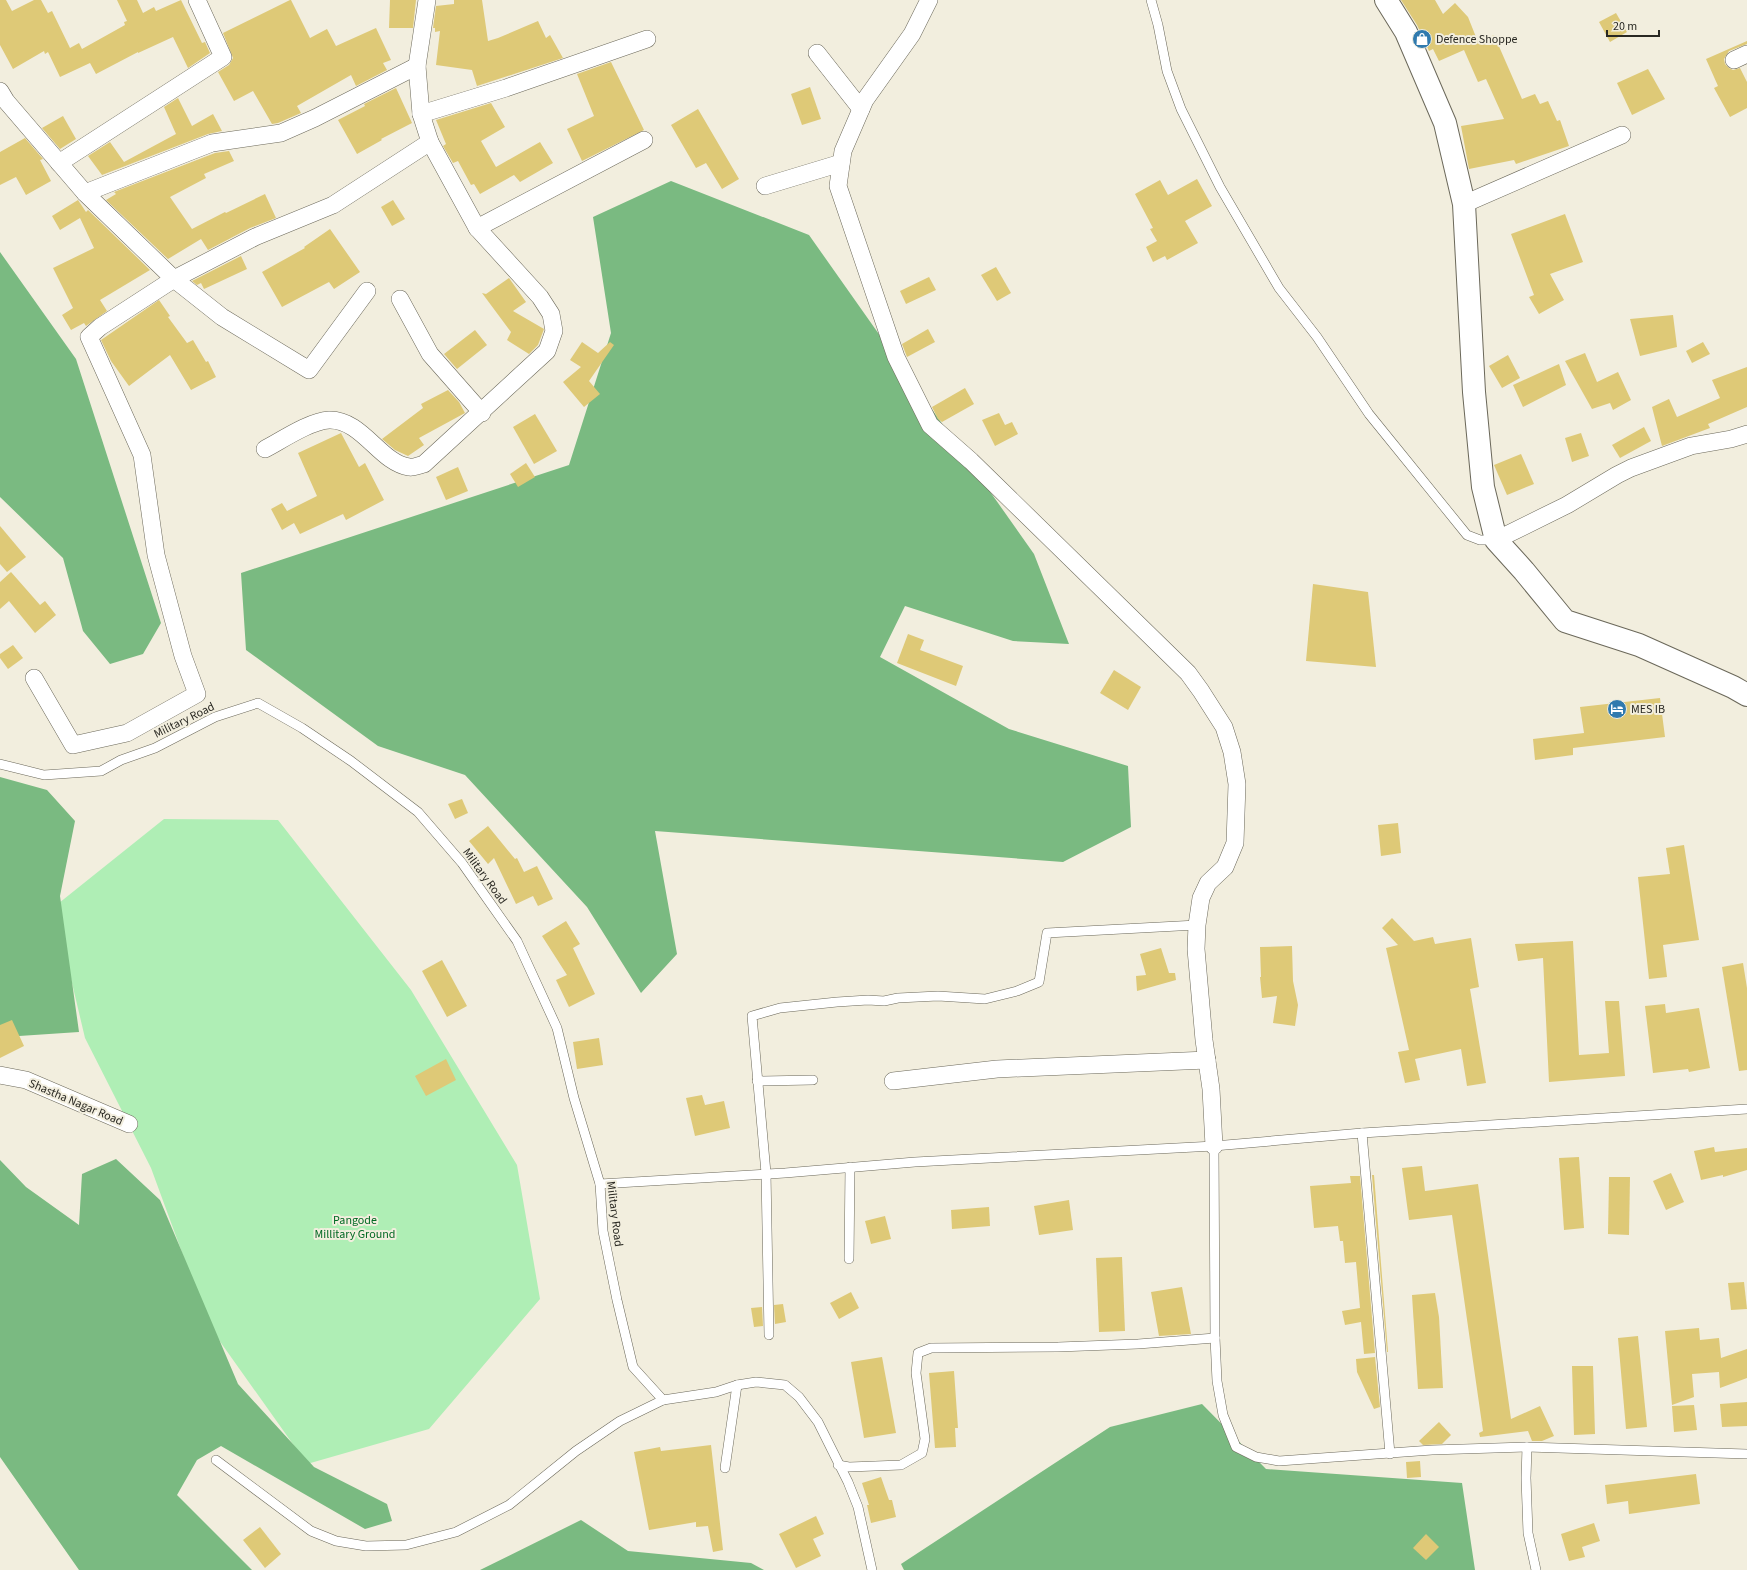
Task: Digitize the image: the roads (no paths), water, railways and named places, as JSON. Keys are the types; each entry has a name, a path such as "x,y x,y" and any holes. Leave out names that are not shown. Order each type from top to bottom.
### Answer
{"main road":[{"path":"1386,0 1406,32 1445,123 1464,204 1474,392 1483,487 1496,540 1524,571 1565,621 1639,644 1733,686 1747,695"}],"street":[{"path":"59,162 223,57 197,0"},
{"path":"265,449 314,423 329,420 345,423 363,435 400,465 411,468 424,464 547,351 554,331 551,314 540,297 477,228 430,142 420,114 417,66 427,0"},
{"path":"929,0 912,34 865,100 842,152 838,186 896,357 930,425 971,461 1188,673 1224,727 1232,752 1237,784 1235,843 1225,867 1208,883 1202,898 1196,949 1211,1089 1214,1146"},
{"path":"420,114 506,88 647,39"},
{"path":"817,53 861,109"},
{"path":"85,193 212,143 281,133 315,118 417,66"},
{"path":"0,91 6,101 85,193 174,279 222,317 309,370 367,292"},
{"path":"1464,204 1622,135"},
{"path":"477,228 644,140"},
{"path":"34,678 73,744 127,733 197,694 183,656 156,555 142,455 90,337 100,327 174,279 255,237 333,205 430,142"},
{"path":"765,186 841,163"},
{"path":"400,299 430,354 482,412"},
{"path":"1496,540 1567,504 1616,474 1691,446 1731,439 1747,434"},
{"path":"893,1081 997,1069 1207,1060"},
{"name":"Shastha Nagar Road","path":"0,1076 26,1080 128,1124"}],"lane":[{"path":"1151,0 1158,25 1167,71 1181,109 1220,187 1279,288 1317,337 1369,414 1467,535 1480,540 1496,540"},
{"name":"Military Road","path":"0,764 44,775 101,771 122,760 155,748 215,717 258,703 302,728 351,761 418,812 462,863 517,941 557,1028 574,1098 600,1184 603,1231 633,1367 663,1400"},
{"path":"769,1335 766,1173 752,1016 780,1008 868,1000 884,1001 898,998 938,996 985,998 1017,991 1039,982 1047,933 1198,925"},
{"path":"757,1081 813,1080"},
{"path":"600,1184 914,1162 1214,1146 1362,1133 1747,1109"},
{"path":"1362,1133 1390,1454"},
{"path":"1214,1146 1216,1381 1223,1415 1236,1447 1256,1457 1279,1461 1432,1450 1527,1447 1747,1454"},
{"path":"850,1167 850,1259"},
{"path":"838,1465 849,1467 901,1465 922,1453 925,1439 916,1373 918,1353 931,1348 1058,1347 1138,1344 1215,1338"},
{"path":"216,1460 312,1531 336,1541 366,1546 406,1545 456,1532 509,1505 576,1452 620,1421 663,1400 716,1392 737,1385 756,1382 785,1386 799,1397 818,1422 838,1465 848,1482 858,1508 872,1570"},
{"path":"725,1468 737,1385"},
{"path":"1527,1447 1526,1478 1528,1533 1536,1570"}],"place":[{"name":"Defence Shoppe","path":"1422,39"},
{"name":"MES IB","path":"1617,709"}],"park label":[{"name":"Pangode Millitary Ground","path":"355,1227"}]}
